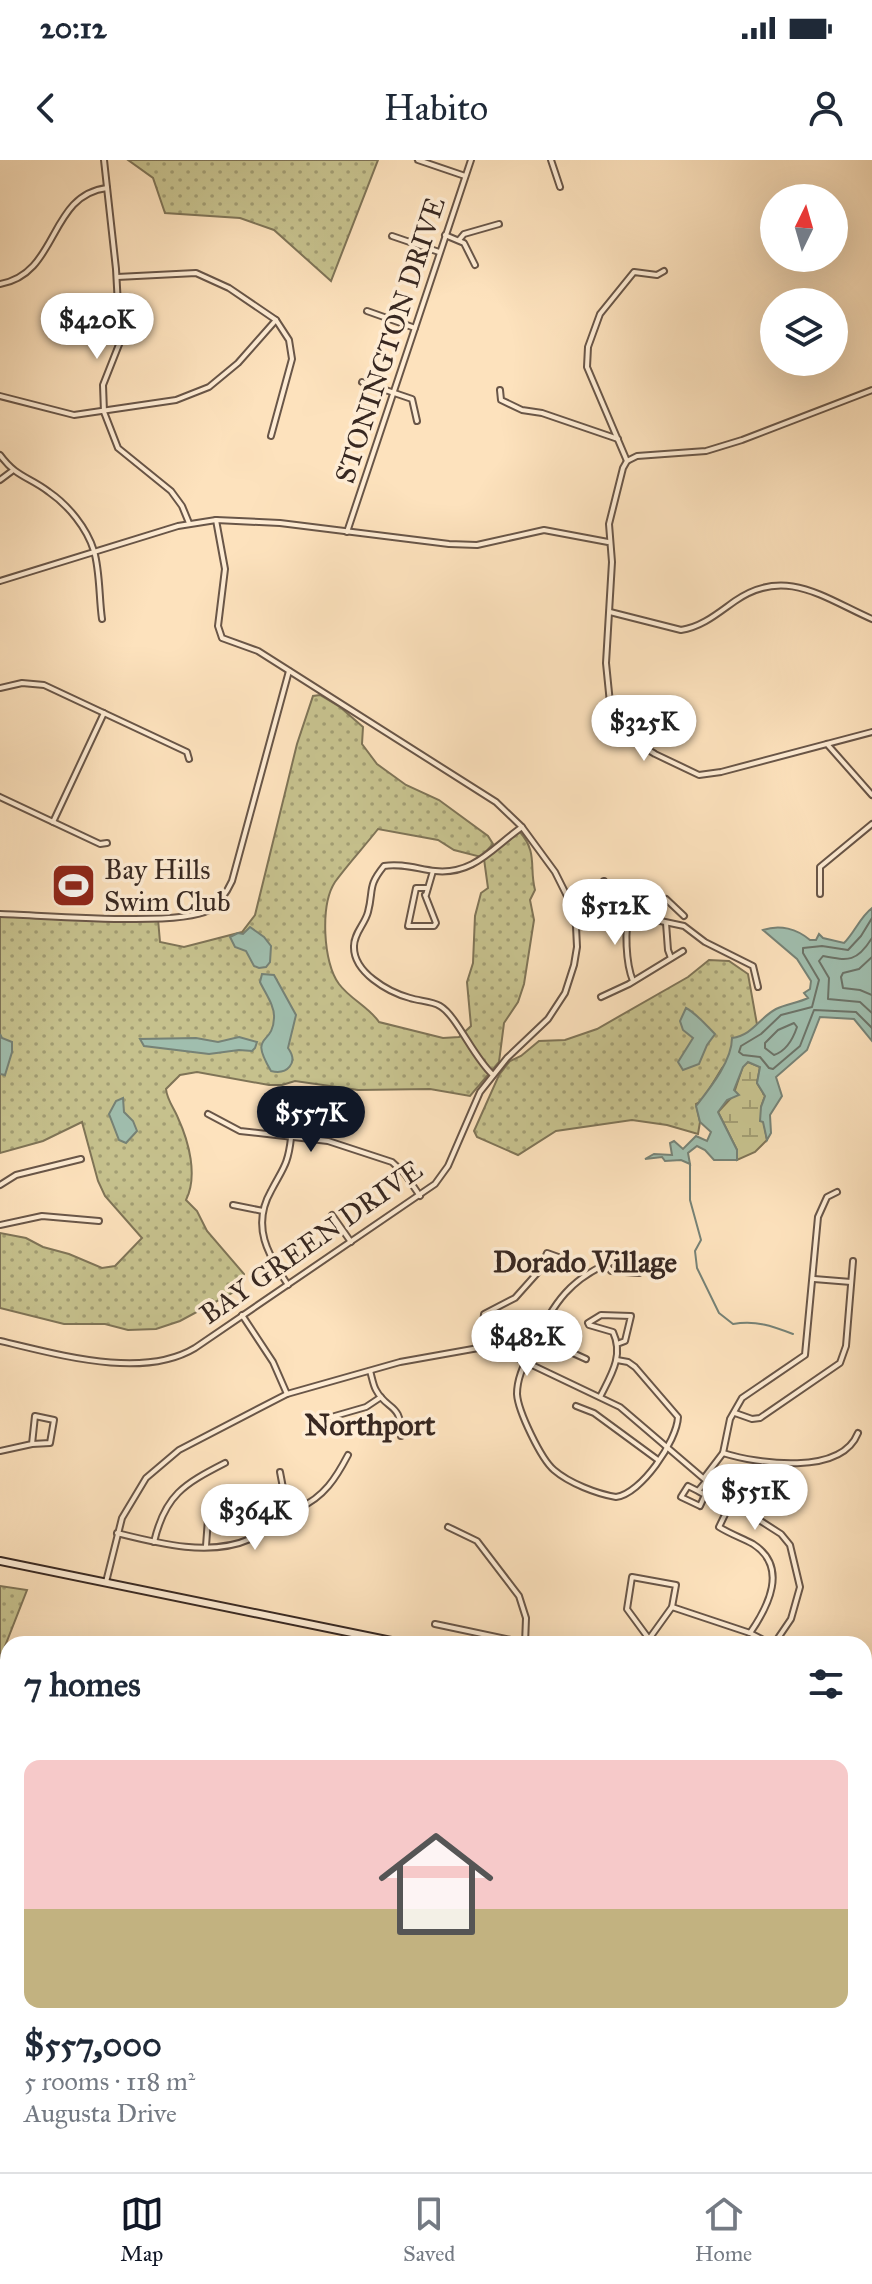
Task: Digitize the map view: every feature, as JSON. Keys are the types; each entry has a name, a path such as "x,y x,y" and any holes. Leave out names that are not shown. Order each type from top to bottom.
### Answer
{"main road":[{"path":"0,1561 367,1636"}],"street":[{"path":"104,160 117,277 120,342 103,385 104,412 118,448 171,491 189,523"},
{"path":"418,160 465,176"},
{"name":"STONINGTON DRIVE","path":"347,532 471,160"},
{"path":"551,160 560,187"},
{"path":"0,284 28,273 43,256 68,209 83,195 107,188"},
{"path":"459,240 464,234 499,224"},
{"path":"445,235 464,243 475,265"},
{"path":"392,236 440,252"},
{"path":"627,461 587,367 588,347 600,314 634,272 657,275 664,271"},
{"path":"117,277 196,273 217,281 276,320 289,340 292,359 271,436"},
{"path":"367,311 415,328"},
{"path":"0,396 74,415 176,400 209,387 238,363 276,320"},
{"path":"362,382 412,399 417,421"},
{"path":"500,390 501,400 522,410 542,413 618,439"},
{"path":"872,390 706,451 637,456 627,461 609,524 608,542 612,562 606,663 611,713 626,736 699,775 872,732"},
{"path":"0,455 12,471 65,503 94,551 102,619"},
{"path":"0,480 12,471"},
{"path":"0,581 189,523 216,520 280,523 477,545 556,530 608,542"},
{"name":"BAY GREEN DRIVE","path":"0,1341 64,1357 149,1364 184,1355 420,1196 445,1172 471,1109 493,1075 548,1019 565,993 572,974 577,947 574,914 562,882 522,827 496,802 252,647 227,641 219,633 225,569 216,520"},
{"path":"610,612 679,629 692,628 749,591 782,583 801,587 872,619"},
{"path":"0,914 182,918 211,909 232,881 289,671"},
{"path":"0,688 22,683 44,685 187,752 189,759"},
{"path":"53,822 104,713"},
{"path":"827,744 872,795"},
{"path":"0,797 100,844 107,843"},
{"path":"820,894 820,867 872,824"},
{"path":"493,1075 441,1006 408,998 364,972 354,952 355,938 368,912 370,888 384,866 400,865 452,872 475,864 522,827"},
{"path":"428,888 416,888 408,926 434,926 436,923 425,895 428,888 433,871"},
{"path":"604,881 607,906"},
{"path":"642,916 666,899 684,916"},
{"path":"574,914 607,906 684,926 705,942 753,966 758,987"},
{"path":"630,911 627,918 633,981"},
{"path":"666,923 671,958"},
{"path":"601,997 683,951"},
{"path":"208,1114 240,1131 338,1144 392,1162 405,1174 420,1196"},
{"path":"288,1285 264,1245 262,1228 263,1211 270,1192 287,1164 291,1138"},
{"path":"0,1185 16,1175 81,1159"},
{"path":"698,1491 723,1453 730,1419 742,1398 805,1355 818,1217 827,1197 837,1192"},
{"path":"233,1205 263,1211"},
{"path":"332,1215 351,1242"},
{"path":"0,1225 42,1216 99,1221"},
{"path":"481,1347 484,1314 515,1298 540,1270 547,1253 575,1263 585,1275"},
{"path":"617,1360 635,1367 677,1414 677,1430 668,1448 633,1489 622,1496 603,1494 553,1470 519,1404 518,1384 525,1362 556,1303 585,1275 619,1259"},
{"path":"735,1413 752,1419 760,1418 840,1363 846,1346 853,1261"},
{"path":"606,1264 611,1271 639,1273"},
{"path":"814,1279 851,1282"},
{"path":"242,1315 273,1362 287,1394"},
{"path":"600,1397 617,1360 617,1344 613,1332 588,1323 601,1315 631,1316 625,1341 617,1344"},
{"path":"536,1341 553,1344 586,1359"},
{"path":"106,1582 122,1518 146,1478 179,1450 287,1394 370,1371 481,1347 502,1351 624,1410 731,1502 781,1534 790,1545 800,1587 791,1619 778,1636"},
{"path":"370,1371 376,1391 396,1410 401,1436"},
{"path":"314,1422 366,1407 381,1397"},
{"path":"576,1406 594,1413 658,1460"},
{"path":"0,1451 50,1443 54,1420 35,1416 32,1444"},
{"path":"723,1453 813,1464 832,1458 858,1433"},
{"path":"117,1533 154,1542 206,1546 227,1545 254,1538 271,1518 287,1509 293,1510 306,1504 323,1492 336,1478 348,1455"},
{"path":"154,1542 162,1514 179,1490 225,1463"},
{"path":"280,1472 287,1509"},
{"path":"688,1486 698,1491 705,1495 700,1506 681,1497 688,1486"},
{"path":"206,1546 208,1519 240,1492"},
{"path":"731,1502 719,1527 762,1552 773,1578 767,1606 750,1633"},
{"path":"448,1527 477,1541 519,1596 526,1618 525,1636"},
{"path":"647,1636 627,1609 632,1577 676,1585 672,1607 651,1636"},
{"path":"672,1607 756,1636"},
{"path":"435,1624 492,1636"}],"green space":[{"path":"128,160 378,160 331,281 274,230 240,218 165,213 153,178"},
{"path":"320,695 363,727 362,744 377,764 406,785 439,800 488,836 493,844 481,857 454,850 438,840 378,829 335,882 325,919 327,949 334,975 348,994 379,1022 443,1038 459,1037 471,1026 467,982 473,963 475,916 481,893 488,888 484,859 520,832 526,840 535,890 530,900 534,920 524,984 518,1002 504,1023 499,1062 470,1096 430,1089 358,1090 295,1081 269,1085 197,1072 180,1075 166,1089 191,1159 190,1191 186,1200 197,1211 207,1231 244,1274 242,1285 180,1321 156,1329 128,1330 105,1324 64,1324 0,1308 0,1233 26,1238 102,1268 115,1266 142,1238 105,1196 82,1122 43,1141 0,1153 0,913 158,919 160,942 184,947 242,932 255,915 297,744 313,696"},
{"path":"709,960 729,961 748,974 758,1030 722,1068 702,1101 696,1104 700,1122 698,1134 632,1120 556,1131 518,1155 477,1137 474,1131 499,1075 510,1061 539,1041 565,1040 597,1029 688,977"},
{"path":"748,1062 760,1067 757,1083 765,1096 761,1107 767,1140 755,1152 737,1160 737,1150 718,1112 733,1096 743,1066"},
{"path":"0,1586 27,1590 9,1636 0,1636"}],"water":[{"path":"872,908 872,1041 854,1019 820,1017 807,1050 776,1077 782,1096 770,1115 771,1133 767,1140 763,1122 760,1121 765,1096 757,1083 760,1067 748,1062 734,1090 739,1095 727,1100 718,1112 737,1150 737,1160 714,1160 697,1146 688,1153 690,1164 681,1160 665,1161 662,1157 645,1159 654,1154 672,1155 670,1143 674,1141 683,1149 696,1136 707,1141 711,1132 700,1122 696,1106 724,1065 732,1038 751,1030 776,1009 808,998 804,993 810,989 811,981 797,959 763,930 782,928 794,930 810,940 816,940 819,934 823,938 844,943"},
{"path":"250,927 271,946 270,962 266,967 254,966 246,951 235,947 230,937 243,934"},
{"path":"262,974 274,975 296,1015 288,1048 292,1063 290,1067 277,1072 271,1071 262,1050 273,1027 274,1013 260,982"},
{"path":"686,1008 715,1034 699,1064 683,1070 678,1062 693,1038 683,1030 680,1021"},
{"path":"0,1034 12,1042 5,1075 0,1074"},
{"path":"239,1037 257,1042 255,1048 252,1051 209,1054 144,1046 140,1039 196,1038 218,1042"},
{"path":"123,1098 124,1112 137,1131 126,1143 119,1140 109,1114 116,1101"}],"waterway":[{"path":"690,1164 690,1200 701,1240 695,1251 697,1268 719,1313 733,1324 757,1323 793,1334"}],"place":[{"name":"Bay Hills Swim Club","path":"73,885"}],"district":[{"name":"Dorado Village","path":"585,1262"},
{"name":"Northport","path":"370,1425"}]}
